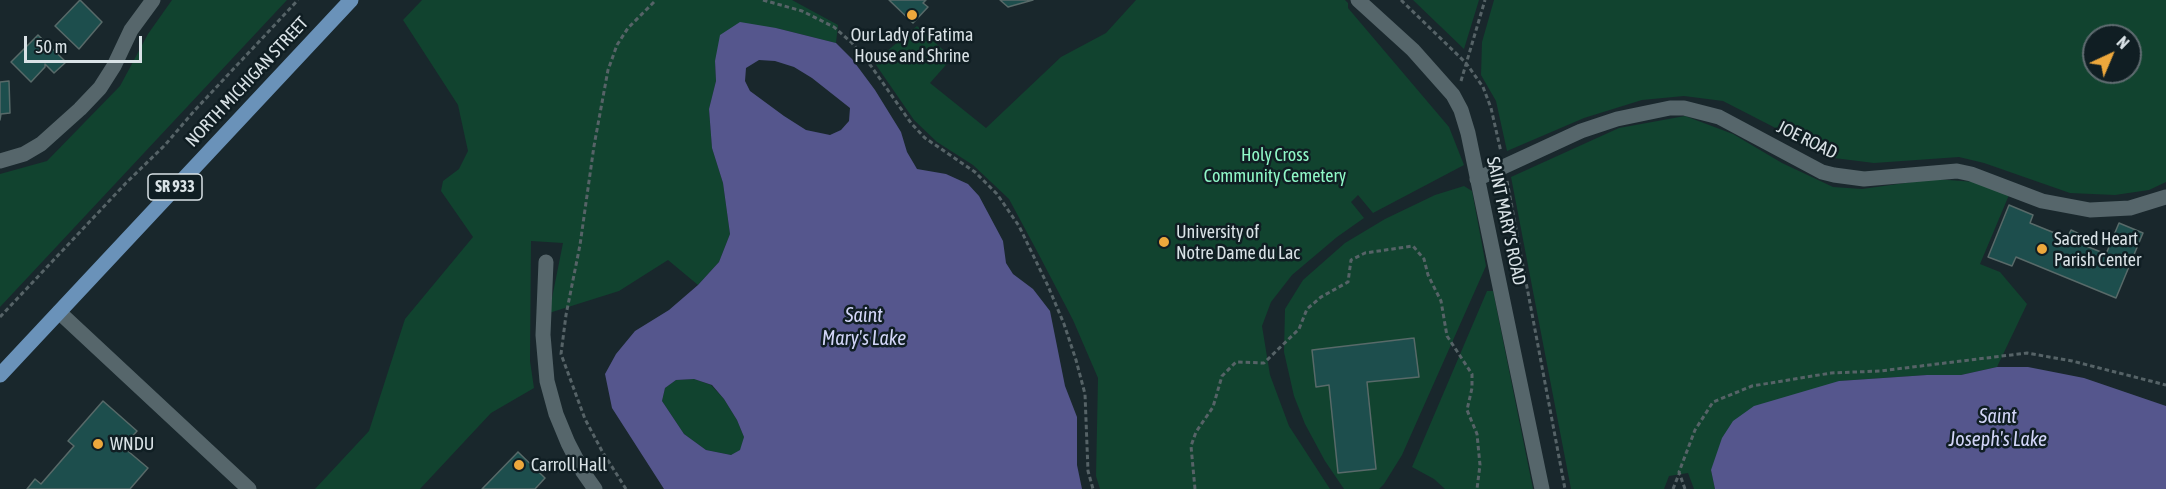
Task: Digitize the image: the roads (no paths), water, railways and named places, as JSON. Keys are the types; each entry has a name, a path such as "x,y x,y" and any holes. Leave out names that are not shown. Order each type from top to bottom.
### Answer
{"main road":[{"name":"NORTH MICHIGAN STREET","path":"0,375 351,0"}],"street":[{"path":"0,160 24,154 41,144 80,109 100,88 114,66 131,30 153,0"},
{"name":"SAINT MARY'S ROAD","path":"1358,0 1413,50 1453,95 1461,110 1468,133 1542,489"},
{"name":"JOE ROAD","path":"1477,179 1581,131 1608,122 1670,108 1684,108 1719,117 1822,172 1834,176 1864,179 1957,171 1971,174 2042,201 2090,210 2130,208 2166,197"},
{"path":"546,262 543,336 547,381 555,414 583,472 595,489"},
{"path":"59,312 249,489"}],"water":[{"name":"Saint Mary's Lake","path":"740,22 776,28 836,43 852,59 875,90 901,132 907,152 917,169 946,174 968,184 979,196 1003,241 1006,263 1013,274 1033,289 1050,311 1065,386 1077,417 1077,465 1082,489 664,489 612,408 605,374 616,354 635,331 669,310 698,285 719,262 730,234 723,183 712,148 709,109 716,81 715,61 720,35","holes":["759,60 775,61 794,67 812,78 850,108 849,121 841,130 830,135 806,130 784,116 750,91 745,81 746,68","694,379 712,385 737,420 744,437 740,450 731,455 706,450 684,434 662,401 665,388 676,380"]},
{"name":"Saint Joseph's Lake","path":"1997,367 2028,367 2084,378 2166,406 2166,489 1715,489 1711,470 1722,438 1733,421 1754,406 1839,381 1961,375"}],"place":[{"name":"Our Lady of Fatima House and Shrine","path":"912,15"},
{"name":"University of Notre Dame du Lac","path":"1164,242"},
{"name":"Sacred Heart Parish Center","path":"2042,249"},
{"name":"WNDU","path":"98,444"},
{"name":"Carroll Hall","path":"519,465"}],"park label":[{"name":"Holy Cross Community Cemetery","path":"1275,165"}]}
